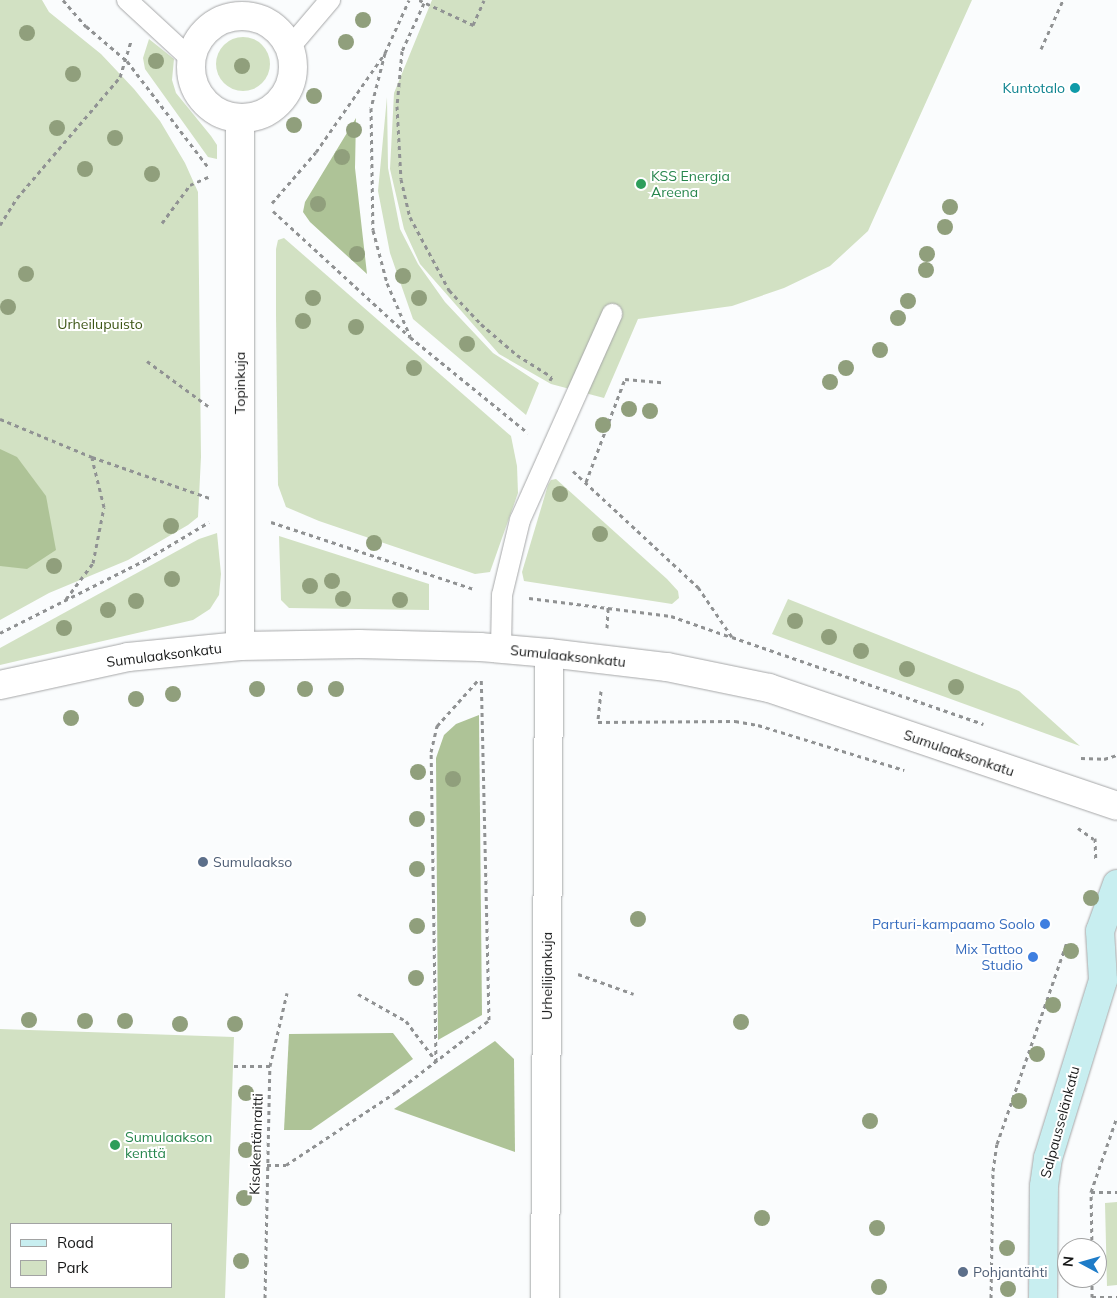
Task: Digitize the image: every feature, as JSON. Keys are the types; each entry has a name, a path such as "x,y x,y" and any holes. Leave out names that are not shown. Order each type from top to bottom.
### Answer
{"main road":[{"name":"Salpausselänkatu","path":"1043,1298 1044,1186 1048,1158 1110,975 1100,931 1117,884"}],"street":[{"path":"246,16 262,19 277,29 290,47 294,64 290,89 279,104 258,117 240,119 216,112 202,100 191,77 191,59 200,37 214,24 228,18 246,16"},
{"name":"Topinkuja","path":"240,119 240,646"},
{"name":"Sumulaaksonkatu","path":"0,686 128,657 240,646 359,644 501,648 548,653 676,669 769,688 1117,806"},
{"name":"Urheilijankuja","path":"545,1298 548,653"}],"lane":[{"path":"290,47 330,0"},
{"path":"132,5 191,59"},
{"path":"501,648 506,574 520,520 612,314"}],"path":[{"path":"63,0 86,26 127,61 210,168"},
{"path":"409,0 385,53 371,108 373,230 387,283 410,337"},
{"path":"419,0 473,25 484,0"},
{"path":"1041,49 1063,0"},
{"path":"424,3 402,50 397,106 401,179 410,217 449,290 481,324 517,356 552,377"},
{"path":"0,226 17,198 120,77 127,61 132,5"},
{"path":"385,53 316,152 268,207 410,337 586,482 698,587 732,637"},
{"path":"162,223 190,185 209,177"},
{"path":"147,360 212,410"},
{"path":"586,482 625,379 662,382"},
{"path":"0,419 92,457 215,500"},
{"path":"64,601 94,563 104,507 92,457"},
{"path":"0,634 146,559 217,518"},
{"path":"267,521 480,590"},
{"path":"525,598 672,616 986,725"},
{"path":"607,627 608,607"},
{"path":"266,1165 286,1165 436,1062 489,1020 481,676 437,726 431,752 436,1062"},
{"path":"598,722 735,722 758,725 906,771"},
{"path":"1071,755 1104,759 1117,755"},
{"path":"1076,827 1094,839 1095,864"},
{"path":"991,1298 993,1171 997,1144 1070,936"},
{"path":"578,974 634,994"},
{"name":"Kisakentänraitti","path":"265,1298 266,1165 270,1066 288,993"},
{"path":"358,994 406,1021 436,1062"},
{"path":"234,1066 270,1066"},
{"path":"1092,1238 1091,1192 1117,1117"},
{"path":"1091,1192 1117,1192"},
{"path":"1092,1297 1117,1297"}],"green space":[{"name":"Urheilupuisto","path":"0,0 42,0 49,12 101,54 134,89 160,121 185,163 198,192 201,457 198,517 188,525 128,560 49,593 0,620"},
{"name":"KSS Energia Areena","path":"432,0 972,0 868,231 830,266 784,288 732,306 638,319 604,398 551,384 499,354 420,264 404,229 390,169 394,93"},
{"path":"238,37 248,37 258,41 266,49 270,64 266,79 258,87 248,91 238,91 228,87 220,79 216,69 216,59 220,49 228,41"},
{"path":"149,39 174,59 172,80 176,93 217,145 217,159 208,157 145,69 143,58"},
{"path":"387,97 388,168 400,229 418,264 445,302 493,353 539,383 526,415 413,319 390,253 378,191"},
{"path":"356,118 355,168 367,274 310,222 303,212 305,202"},
{"path":"284,238 511,436 517,466 518,493 490,572 475,574 319,521 286,507 278,485 276,314 276,249 278,240"},
{"path":"0,449 17,457 46,496 56,550 27,569 0,566"},
{"path":"556,479 667,579 678,591 679,598 672,604 524,581 522,572 548,485 551,480"},
{"path":"217,533 221,574 219,595 210,609 193,620 0,665 0,648 199,539"},
{"path":"279,536 429,584 429,610 289,608 281,600"},
{"path":"788,599 1019,691 1080,746 772,634"},
{"path":"479,715 482,1015 438,1040 436,758 444,735 456,724"},
{"name":"Sumulaakson kenttä","path":"0,1029 234,1037 225,1298 0,1298"},
{"path":"393,1033 413,1059 311,1130 284,1130 289,1034"},
{"path":"495,1041 514,1059 515,1152 394,1109"},
{"path":"1117,1202 1117,1285 1107,1286 1107,1238 1105,1203"}],"place":[{"name":"Kuntotalo","path":"1075,88"},
{"name":"KSS Energia Areena","path":"641,184"},
{"name":"Sumulaakso","path":"203,862"},
{"name":"Parturi-kampaamo Soolo","path":"1045,924"},
{"name":"Mix Tattoo Studio","path":"1033,957"},
{"name":"Sumulaakson kenttä","path":"115,1145"},
{"name":"Pohjantähti","path":"963,1272"}]}
